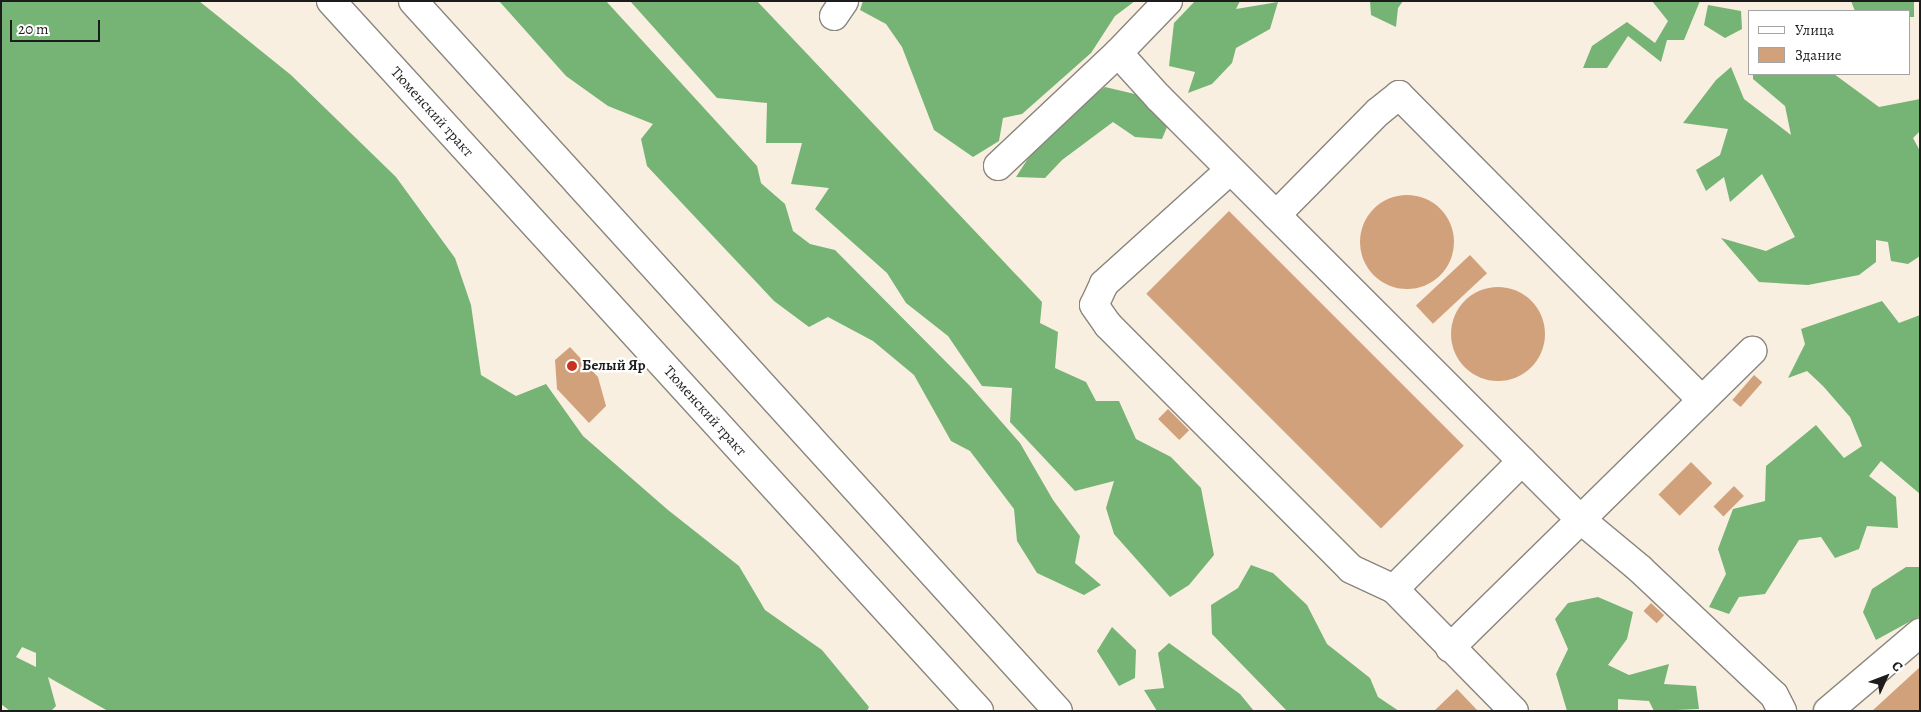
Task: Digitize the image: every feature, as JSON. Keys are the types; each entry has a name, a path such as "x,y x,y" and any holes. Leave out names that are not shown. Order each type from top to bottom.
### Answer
{"main road":[{"name":"Тюменский тракт","path":"331,1 979,711"},
{"path":"413,1 1058,711"},
{"path":"998,166 1118,53 1168,1"},
{"path":"1118,53 1230,170 1522,462 1580,519 1639,568 1766,688 1782,711"},
{"path":"1276,215 1378,112 1399,95 1702,400"},
{"path":"1230,170 1104,284 1094,305 1108,325 1351,569 1394,589 1514,711"},
{"path":"1450,648 1752,351"},
{"path":"1394,589 1522,462"},
{"path":"1828,711 1920,634"}],"green space":[{"path":"1,1 199,1 291,75 396,177 455,258 471,305 481,375 516,396 546,384 583,436 668,510 739,566 765,610 822,650 869,707 867,711 108,711 48,677 56,706 51,711 10,711 1,704","holes":["22,647 36,653 36,667 16,657"]},
{"path":"499,1 606,1 757,166 761,183 785,204 793,231 810,244 835,250 970,386 1020,443 1053,500 1080,536 1075,563 1101,585 1084,595 1037,573 1017,541 1014,509 970,451 951,441 914,375 873,341 828,317 809,327 774,301 647,166 641,139 653,124 608,106 566,76"},
{"path":"630,1 757,1 1042,302 1040,323 1058,332 1055,368 1086,382 1096,401 1119,401 1136,439 1171,457 1201,488 1214,555 1189,585 1170,597 1114,534 1106,508 1114,481 1075,491 1010,422 1012,388 982,386 948,336 906,303 887,273 815,209 829,188 791,184 802,143 766,143 767,103 717,98"},
{"path":"863,1 1135,1 1115,16 1091,53 1022,114 1003,118 999,141 973,157 934,130 902,47 886,24 860,10"},
{"path":"1195,1 1240,1 1236,9 1278,2 1270,29 1236,48 1232,63 1212,84 1188,93 1195,72 1169,66 1174,23"},
{"path":"1370,1 1403,1 1398,8 1396,27 1371,15"},
{"path":"1652,1 1700,1 1684,40 1667,40 1661,62 1628,36 1607,68 1583,68 1592,46 1627,22 1655,43 1668,21"},
{"path":"1851,1 1914,1 1914,17 1911,17 1911,10 1855,10"},
{"path":"1708,5 1741,11 1742,29 1725,38 1704,25"},
{"path":"1731,67 1744,99 1791,135 1785,106 1753,79 1753,75 1835,75 1879,107 1920,99 1920,131 1913,138 1920,151 1920,256 1908,264 1891,261 1888,242 1876,240 1876,262 1859,275 1808,285 1759,282 1721,238 1766,251 1795,237 1762,174 1730,202 1724,177 1706,191 1696,170 1720,155 1728,129 1683,123 1716,80"},
{"path":"1105,87 1139,95 1170,120 1162,139 1135,137 1113,122 1062,160 1045,178 1016,177 1047,129"},
{"path":"1882,301 1899,323 1920,315 1920,494 1881,461 1869,476 1896,497 1898,528 1867,526 1859,549 1835,558 1821,537 1799,540 1765,594 1739,597 1729,614 1709,607 1726,574 1718,549 1733,509 1765,501 1766,466 1816,425 1844,458 1862,446 1850,417 1807,371 1788,378 1805,344 1801,329"},
{"path":"1251,565 1273,573 1307,605 1327,644 1370,678 1378,697 1399,711 1287,711 1212,634 1211,605 1238,588"},
{"path":"1906,567 1920,567 1920,616 1876,640 1863,612 1872,589"},
{"path":"1598,597 1633,612 1627,639 1608,665 1629,675 1669,664 1664,684 1696,686 1699,709 1654,711 1649,701 1618,699 1618,711 1567,711 1556,674 1568,649 1555,619 1568,603"},
{"path":"1112,627 1136,650 1135,678 1119,686 1097,651"},
{"path":"1169,643 1240,694 1254,711 1157,711 1144,690 1164,688 1158,653"}],"building":[{"path":"1407,195 1425,199 1440,209 1450,224 1454,242 1450,260 1440,275 1425,285 1407,289 1389,285 1374,275 1364,260 1360,242 1364,224 1374,209 1389,199"},
{"path":"1229,211 1464,446 1381,528 1146,294"},
{"path":"1470,255 1487,273 1433,324 1416,305"},
{"path":"1498,287 1516,291 1531,301 1541,316 1545,334 1541,352 1531,367 1516,377 1498,381 1480,377 1465,367 1455,352 1451,334 1455,316 1465,301 1480,291"},
{"path":"570,347 598,377 606,406 589,423 557,389 555,360"},
{"path":"1754,375 1762,382 1741,407 1732,400"},
{"path":"1168,409 1189,430 1179,440 1158,419"},
{"path":"1691,462 1712,483 1680,516 1658,495"},
{"path":"1734,486 1744,496 1723,516 1713,507"},
{"path":"1651,603 1664,615 1657,623 1643,611"},
{"path":"1920,667 1920,711 1872,711"},
{"path":"1457,689 1478,711 1434,711"}],"place":[{"name":"Белый Яр","path":"572,366"}]}
